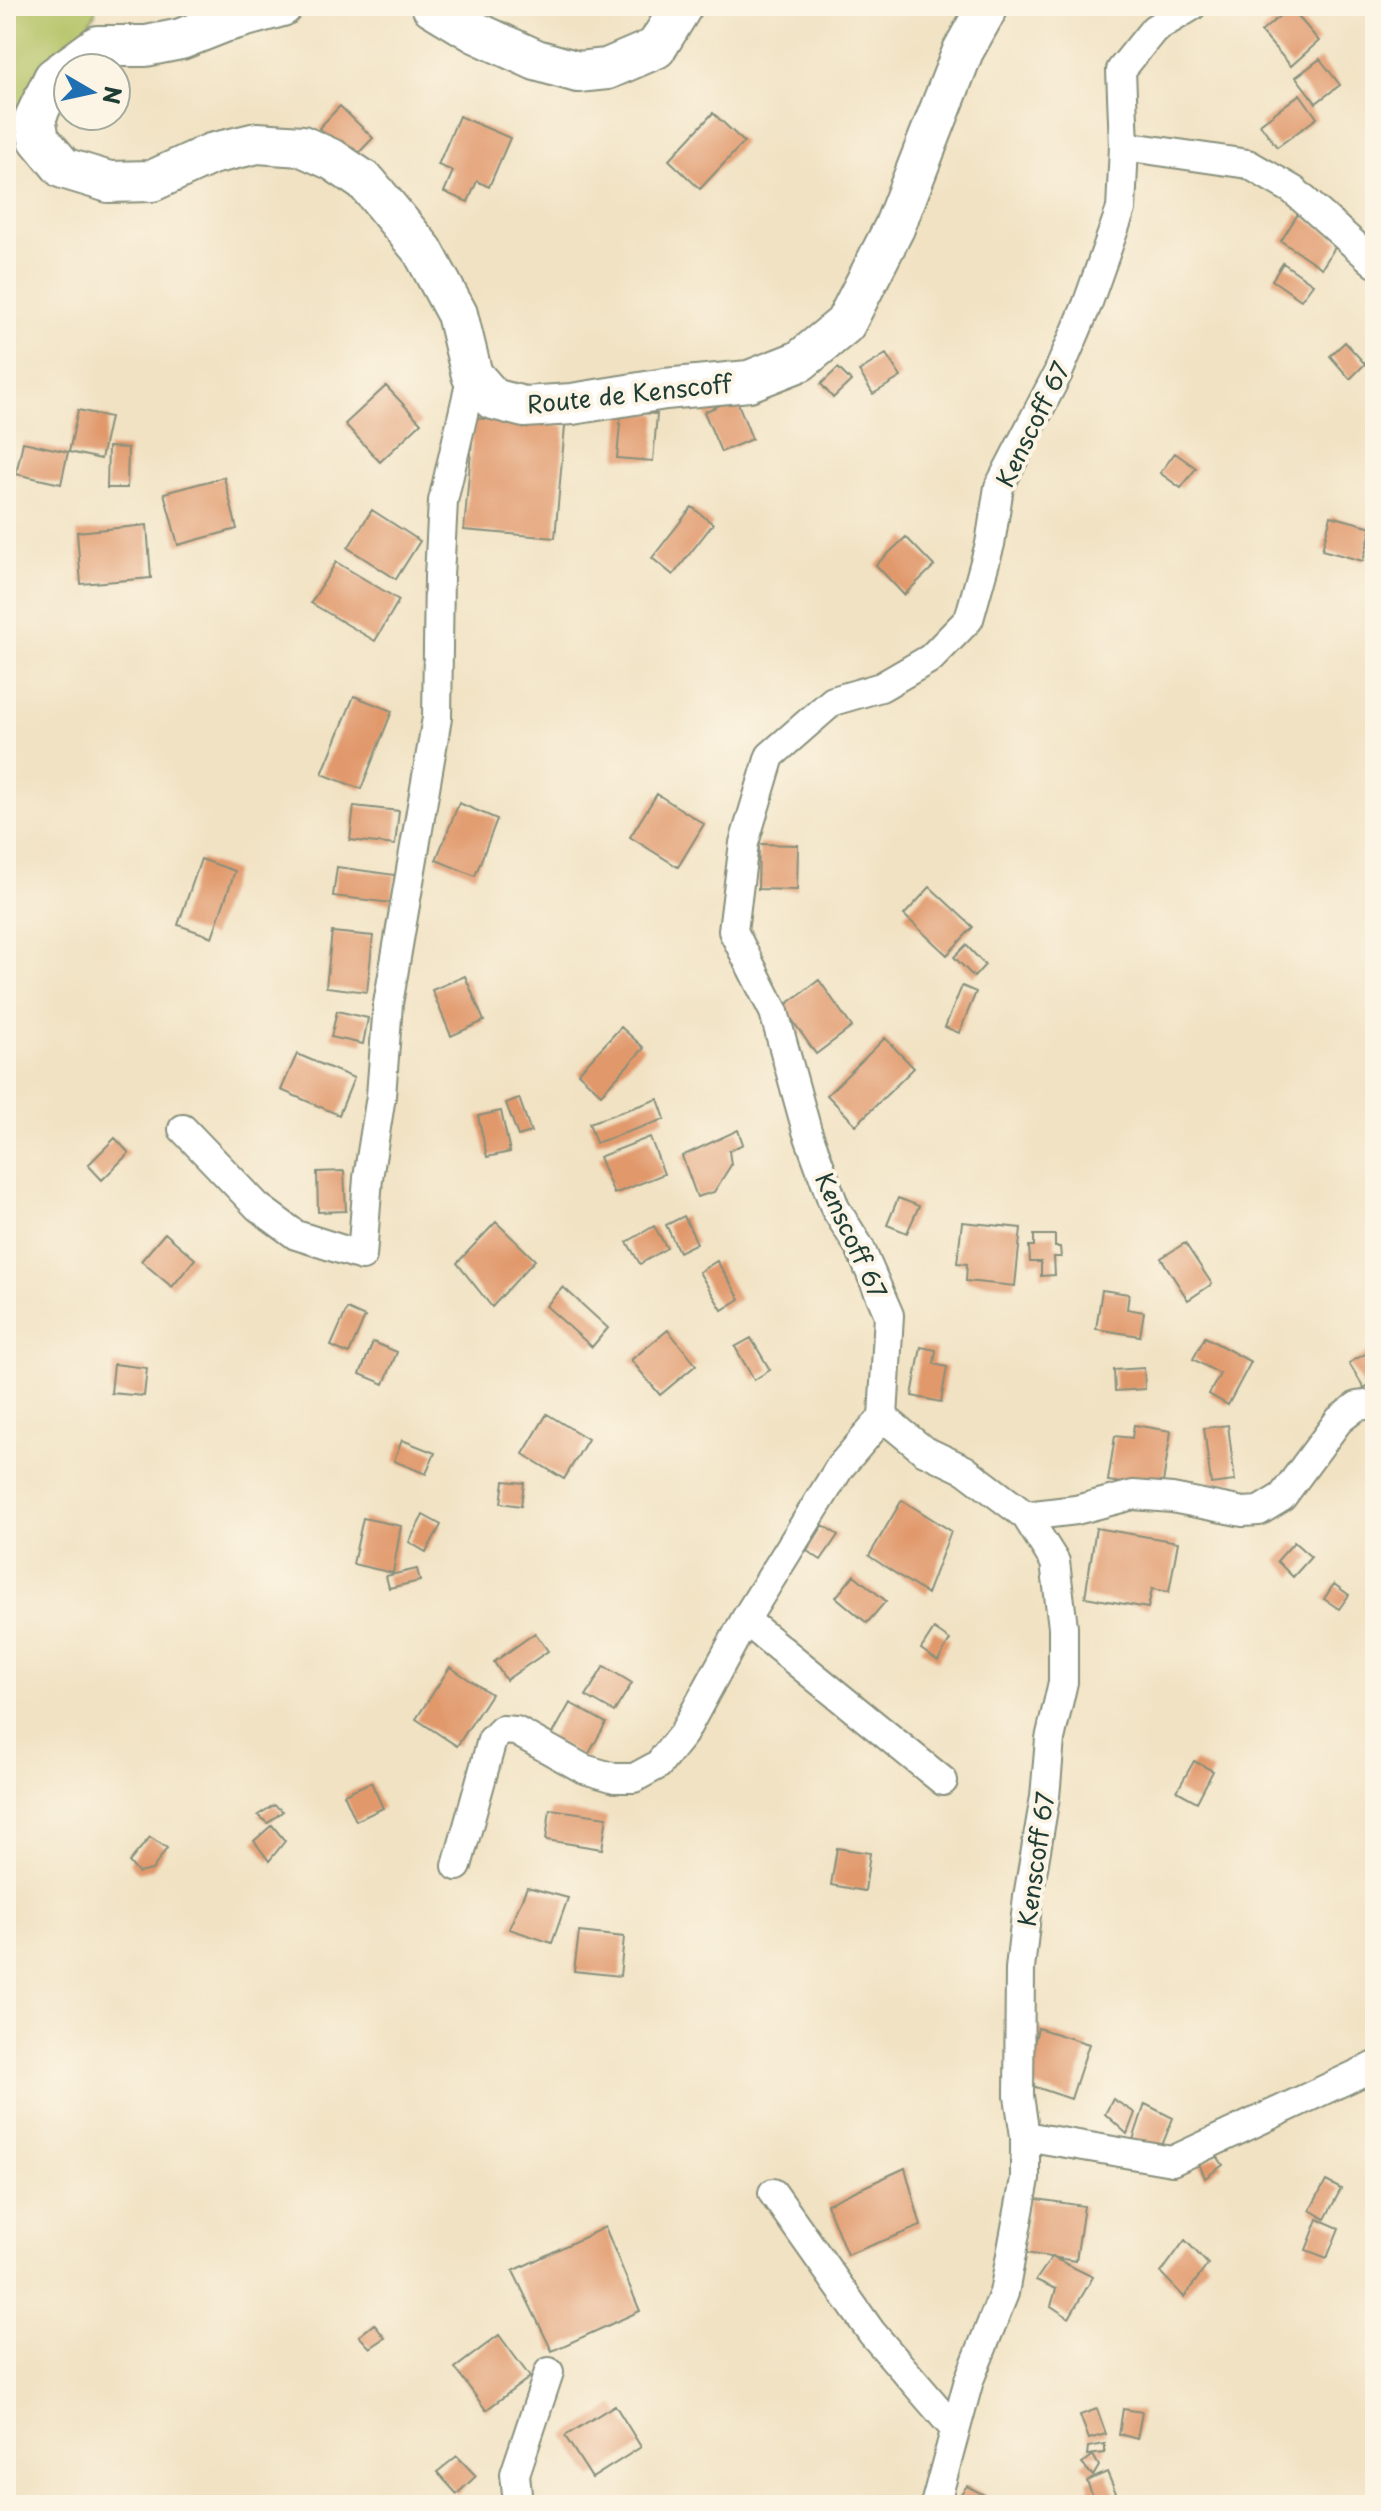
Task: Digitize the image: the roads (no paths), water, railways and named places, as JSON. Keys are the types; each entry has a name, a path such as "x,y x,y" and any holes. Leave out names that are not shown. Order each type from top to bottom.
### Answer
{"main road":[{"path":"282,6 224,22 181,39 146,46 98,46 54,78 35,118 39,139 63,168 109,182 152,181 211,154 257,143 302,146 333,160 367,183 423,251 457,314 472,375"},
{"path":"432,6 475,32 536,60 578,72 607,69 656,48 682,6"},
{"name":"Route de Kenscoff","path":"472,375 493,399 524,407 572,404 665,389 749,381 800,361 845,324 894,228 963,51 988,6"}],"street":[{"name":"Kenscoff 67","path":"935,2505 969,2380 1004,2293 1025,2179 1025,2136 1019,2096 1020,1969 1028,1897 1045,1797 1050,1739 1063,1682 1063,1627 1055,1562 1026,1516 965,1470 923,1450 883,1417 889,1315 860,1248 835,1208 807,1131 774,1012 733,931 744,843 770,756 833,701 881,687 931,658 969,619 990,544 999,487 1058,373 1087,305 1121,209 1124,146 1121,70 1154,29 1192,6"},
{"path":"1124,146 1248,164 1293,190 1375,263"},
{"path":"183,1129 258,1207 296,1235 362,1256 368,1178 381,1096 388,1004 437,718 443,501 472,375"},
{"path":"1026,1516 1076,1510 1133,1495 1172,1498 1243,1512 1259,1511 1282,1497 1339,1420 1357,1406 1375,1404"},
{"path":"457,1866 492,1740 502,1730 516,1731 584,1769 615,1778 634,1778 658,1765 683,1734 745,1620 840,1467 883,1417"},
{"path":"745,1620 943,1781"},
{"path":"1025,2136 1172,2161 1375,2066"},
{"path":"773,2193 872,2333 954,2428"},
{"path":"518,2505 515,2474 549,2372"}]}
